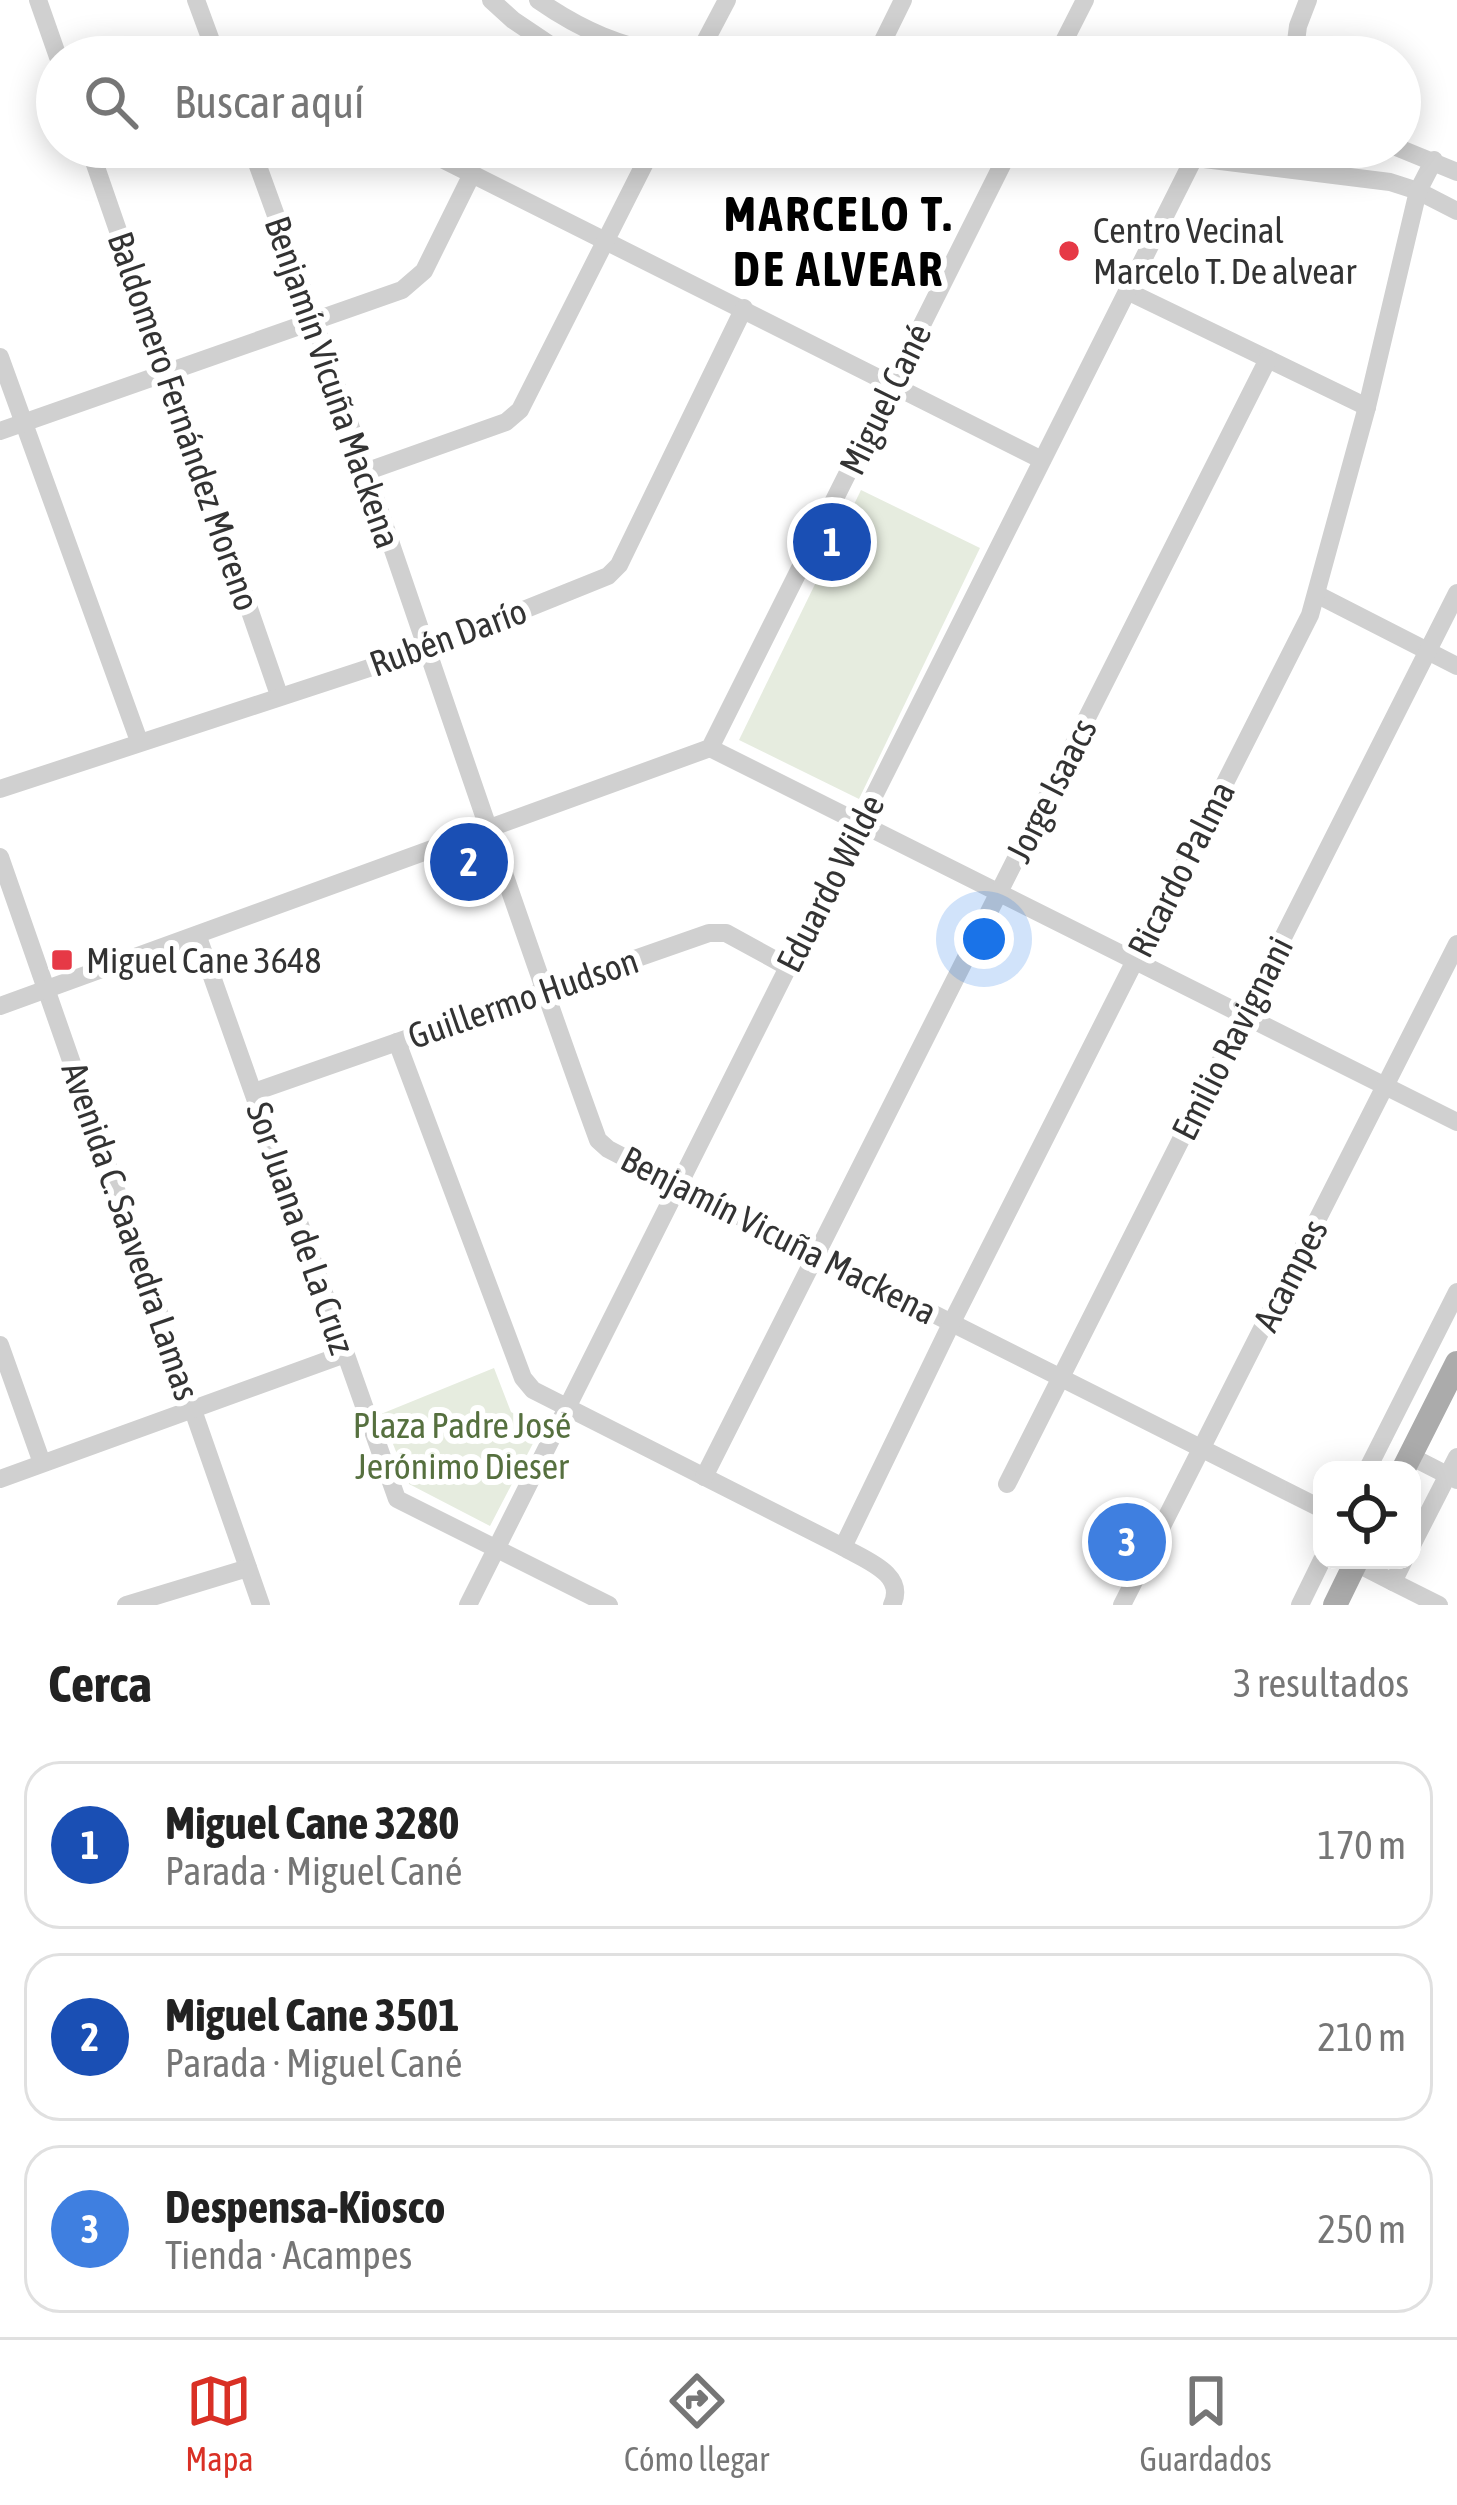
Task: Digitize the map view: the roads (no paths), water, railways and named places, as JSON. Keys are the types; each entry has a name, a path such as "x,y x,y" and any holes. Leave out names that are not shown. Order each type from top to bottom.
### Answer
{"main road":[{"path":"1407,1461 1449,1398 1457,1363"},
{"path":"1337,1604 1354,1569"}],"street":[{"path":"38,0 51,36"},
{"path":"196,0 210,36"},
{"path":"491,0 537,36"},
{"path":"538,0 599,36"},
{"path":"708,36 727,0"},
{"path":"886,36 904,0"},
{"path":"1067,36 1085,0"},
{"path":"1297,36 1308,0"},
{"path":"1421,156 1457,172"},
{"name":"Ricardo Palma","path":"843,1546 1318,595 1418,191 1434,160"},
{"name":"Baldomero Fernández Moreno","path":"96,168 279,695"},
{"name":"Benjamín Vicuña Mackena","path":"258,168 598,1140 679,1186 1313,1504"},
{"path":"460,168 1042,460"},
{"path":"365,472 506,422 520,410 642,168"},
{"name":"Miguel Cané","path":"710,748 1000,168"},
{"name":"Eduardo Wilde","path":"468,1605 1188,168"},
{"path":"1264,168 1390,182 1457,211"},
{"path":"0,431 414,283 472,174"},
{"path":"1127,291 1367,407"},
{"name":"Rubén Darío","path":"0,789 424,650 614,572 744,308"},
{"path":"0,357 139,741"},
{"name":"Jorge Isaacs","path":"704,1477 1268,359"},
{"name":"Emilio Ravignani","path":"1007,1484 1457,593"},
{"path":"1318,595 1457,666"},
{"path":"0,1006 710,748 1457,1122"},
{"name":"Avenida C. Saavedra Lamas","path":"0,857 261,1605"},
{"name":"Guillermo Hudson","path":"254,1091 718,932 788,967"},
{"name":"Sor Juana de La Cruz","path":"198,937 397,1499 610,1605"},
{"name":"Acampes","path":"1122,1605 1457,944"},
{"path":"397,1042 524,1378 533,1390 843,1546 888,1574 896,1583 894,1600"},
{"path":"1372,1461 1457,1292"},
{"path":"0,1345 42,1463"},
{"path":"0,1479 345,1354"},
{"path":"1421,1466 1454,1471 1421,1529"},
{"path":"126,1605 248,1568"},
{"path":"1300,1605 1318,1569"},
{"path":"1370,1569 1438,1605"},
{"path":"1393,1582 1400,1569"}],"place":[{"name":"Centro Vecinal Marcelo T. De alvear","path":"1069,251"},
{"name":"Miguel Cane 3280","path":"832,542"},
{"name":"Miguel Cane 3501","path":"469,862"},
{"name":"Miguel Cane 3648","path":"62,960"},
{"name":"Despensa-Kiosco","path":"1127,1542"}],"district":[{"name":"MARCELO T. DE ALVEAR","path":"839,242"}],"park label":[{"name":"Plaza Padre José Jerónimo Dieser","path":"462,1446"}]}
